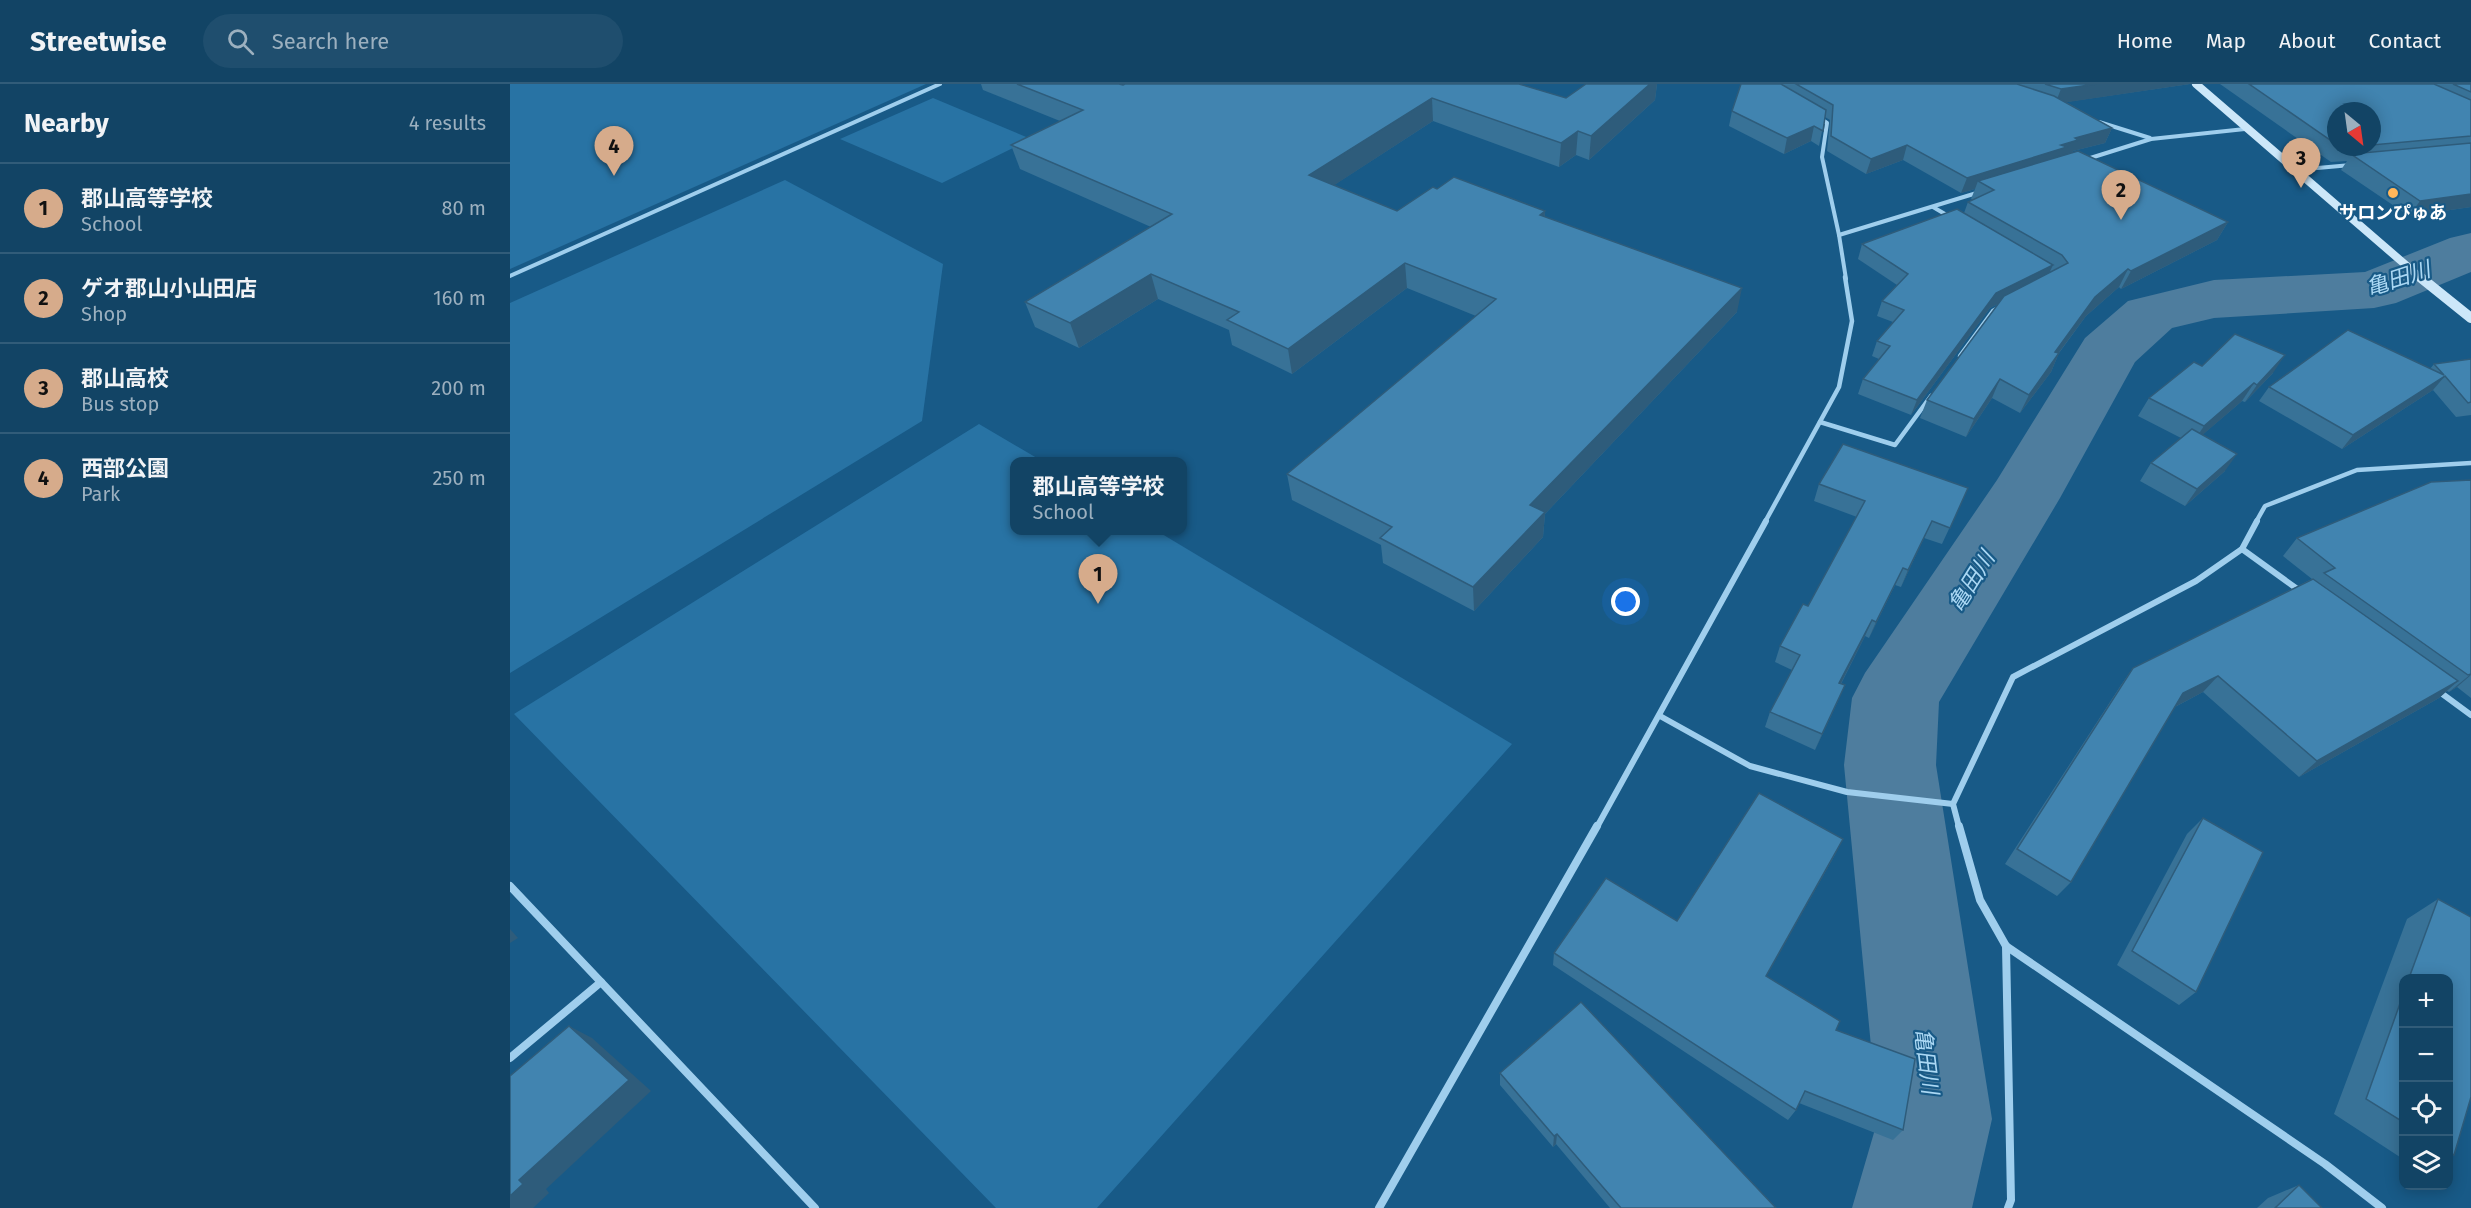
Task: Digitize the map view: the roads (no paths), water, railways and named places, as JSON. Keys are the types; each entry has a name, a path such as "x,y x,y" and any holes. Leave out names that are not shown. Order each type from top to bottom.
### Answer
{"street":[{"path":"510,276 940,84"},
{"path":"2196,84 2396,258 2471,318"},
{"path":"1379,1208 1660,716 1839,387 1852,321 1839,235 1822,157 1827,123 1809,112"},
{"path":"2097,122 2151,139"},
{"path":"2075,163 2151,139 2245,129"},
{"path":"2295,170 2354,164"},
{"path":"1839,235 1987,190"},
{"path":"1933,207 1953,219"},
{"path":"1958,359 1993,311 2003,306"},
{"path":"1820,422 1895,445 1937,387"},
{"path":"2382,1208 2325,1164 2006,946 1980,900 1950,803 2013,677 2196,581 2242,549 2265,506 2357,470 2471,463"},
{"path":"2242,549 2309,597"},
{"path":"2433,688 2471,715"},
{"path":"1660,716 1750,765 1847,792 1950,803"},
{"path":"510,886 815,1208"},
{"path":"2006,946 2011,1200 2008,1208"},
{"path":"510,1058 601,982"}],"waterway":[{"name":"亀田川","path":"1912,1208 1935,1119 1890,765 1896,698 2023,498 2108,352 2150,314 2214,299 2374,290 2471,251"}],"place":[{"name":"西部公園","path":"614,176"},
{"name":"郡山高校","path":"2301,188"},
{"name":"サロンぴゅあ","path":"2393,193"},
{"name":"ゲオ郡山小山田店","path":"2121,220"},
{"name":"郡山高等学校","path":"1098,604"}]}
